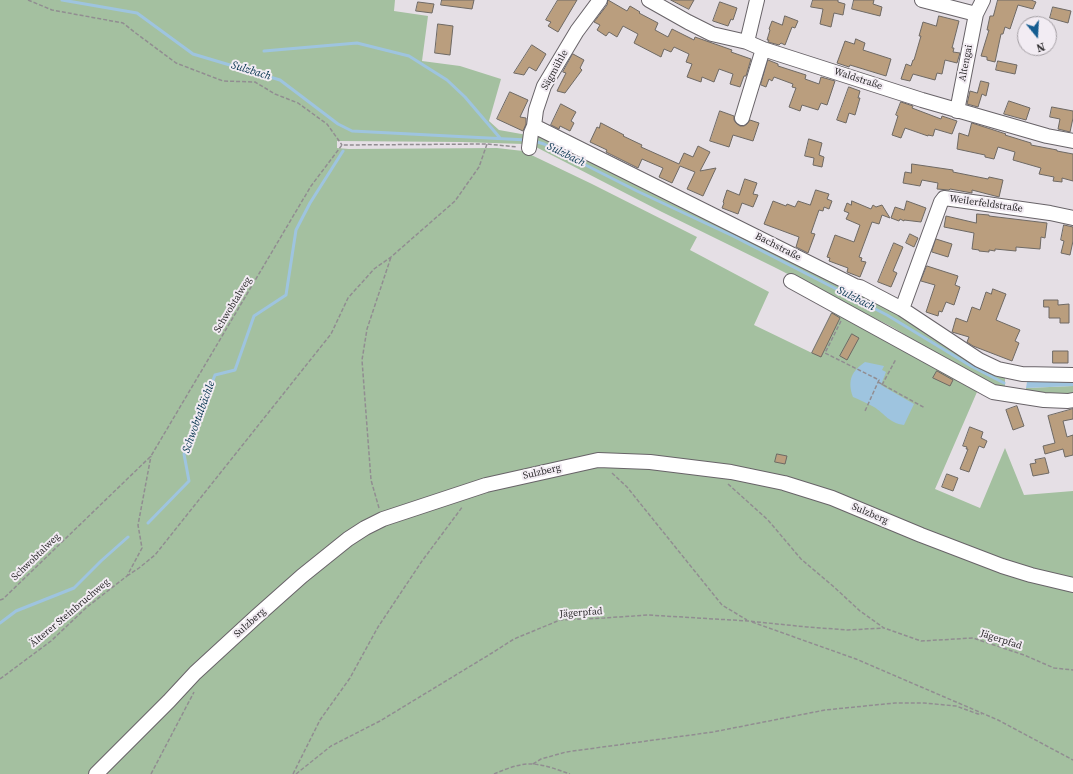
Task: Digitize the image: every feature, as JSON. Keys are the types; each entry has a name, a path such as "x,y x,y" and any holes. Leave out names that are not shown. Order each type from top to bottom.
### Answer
{"street":[{"name":"Sägmühle","path":"531,137 536,110 544,86 577,31 600,0"},
{"name":"Waldstraße","path":"649,0 712,34 747,42 763,49 957,111 1047,136 1073,141"},
{"path":"747,42 757,0"},
{"path":"922,0 976,14"},
{"name":"Altengai","path":"957,111 976,14 983,0"},
{"path":"742,118 763,49"},
{"name":"Bachstraße","path":"531,137 860,287 902,309 979,360 998,369 1018,373 1073,375"},
{"name":"Weilerfeldstraße","path":"902,309 941,202 944,198 1050,213 1073,218"},
{"path":"791,280 988,390 1044,400 1073,400"},
{"path":"1015,395 1018,373"},
{"name":"Sulzberg","path":"96,774 195,673 302,576 348,539 383,519 486,485 598,460 650,462 722,470 784,483 832,498 1002,566 1073,585"}],"path":[{"path":"28,0 52,10 123,22 136,34 176,64 223,81 255,82 275,94 304,107 327,124 342,145 487,144 531,137"},
{"path":"127,576 155,555 160,549 331,334 348,298 358,286 374,269 391,257 455,201 479,167 487,144"},
{"name":"Schwobtalweg","path":"0,600 3,599 151,456 311,186 342,145"},
{"path":"383,519 371,480 362,360 367,328 391,257"},
{"path":"843,316 825,353 879,380 878,382 925,408"},
{"path":"882,384 896,359"},
{"path":"865,411 878,382"},
{"name":"Älterer Steinbruchweg","path":"0,679 51,641 87,607 127,576 142,548 138,524 151,456"},
{"path":"598,460 627,487 722,605 748,621 856,659 984,713 1073,760"},
{"path":"722,470 722,477 768,520 801,559 860,611 884,628"},
{"path":"295,774 320,720 350,678 378,627 422,561 465,504"},
{"name":"Jägerpfad","path":"295,774 331,746 380,721 514,639 560,620 648,615 748,621 848,630 884,628 921,641 973,638 1024,655 1054,668 1073,670"},
{"path":"151,774 194,694 195,673"},
{"path":"533,764 541,759 566,752 713,732 825,710 895,703 924,703 956,706 978,714 984,713"},
{"path":"494,774 518,766 533,764 545,766 570,774"}],"green space":[{"path":"0,0 395,0 394,11 428,16 422,61 460,66 501,79 489,121 499,130 527,135 524,144 337,141 337,148 497,148 523,151 697,237 690,250 769,292 754,325 812,353 833,311 961,380 977,392 935,489 980,508 1005,448 1024,495 1073,491 1073,581 1026,570 833,494 611,457 371,521 182,679 89,774 0,774"},
{"path":"536,135 539,135 648,191 897,313 1005,377 1005,389 993,387 894,328 534,146"},
{"path":"1073,386 1073,395 1069,397 1026,391 1026,388"},
{"path":"612,465 719,475 803,494 1073,590 1073,774 101,774 188,685 306,578 375,528 535,476"}],"water":[{"path":"865,362 884,366 882,370 886,372 881,385 914,404 904,425 895,422 874,407 853,397 851,391 852,376"},
{"path":"1073,381 1073,386 1026,388 1027,382"}],"building":[{"path":"442,0 474,0 472,9 441,5"},
{"path":"558,0 577,0 558,32 548,26 551,22 546,20"},
{"path":"608,0 627,11 630,6 640,12 639,13 658,23 655,30 668,37 672,29 694,40 695,37 732,50 731,52 751,59 746,76 744,76 740,87 730,84 733,74 719,69 714,82 702,77 701,82 687,77 692,64 686,62 689,54 674,47 671,52 664,49 661,57 634,43 638,34 623,26 617,37 609,32 606,36 597,30 600,25 594,22 607,5"},
{"path":"671,0 694,0 689,9"},
{"path":"813,0 838,0 838,2 845,4 843,15 834,13 831,27 820,24 823,9 811,7"},
{"path":"854,0 874,0 873,4 882,7 880,16 852,9"},
{"path":"998,0 1031,0 1036,2 1033,9 1018,5 1010,29 1005,27 1003,34 1001,34 995,62 987,60 987,57 981,56 989,30 987,30 990,16 993,16"},
{"path":"418,2 434,4 432,13 416,11"},
{"path":"720,2 737,8 733,20 731,19 728,26 713,21"},
{"path":"1053,7 1071,11 1068,23 1057,20 1057,16 1051,16"},
{"path":"785,16 798,21 795,28 792,27 785,45 781,43 779,45 768,42 769,29 772,21 782,25"},
{"path":"939,16 959,21 952,48 954,48 953,52 960,53 957,63 945,60 942,74 937,73 935,80 913,74 910,81 901,79 906,64 911,66 914,60 921,36 919,36 923,22 936,26"},
{"path":"438,24 453,26 450,55 435,53"},
{"path":"856,39 865,43 863,50 891,59 886,76 850,65 849,67 837,63 845,41 854,44"},
{"path":"532,45 546,54 536,71 529,67 524,75 514,73"},
{"path":"573,54 584,60 580,68 582,70 565,93 557,91 566,73 563,72"},
{"path":"768,60 778,64 778,66 806,75 805,79 819,84 821,77 835,81 827,105 821,103 818,110 802,105 800,111 789,107 796,88 792,87 793,84 774,77 772,81 769,79 766,87 761,85"},
{"path":"998,61 1017,65 1015,74 996,70"},
{"path":"981,81 989,83 986,96 982,94 978,107 967,104 970,91 977,93"},
{"path":"849,87 860,91 858,98 860,98 855,115 849,113 846,123 837,120"},
{"path":"510,92 528,100 520,117 526,118 526,124 523,131 497,119"},
{"path":"1009,101 1030,108 1026,120 1004,114"},
{"path":"901,102 913,106 912,108 941,119 942,116 957,121 952,134 935,129 933,136 928,136 905,128 901,138 892,135 898,116 896,115"},
{"path":"561,104 576,112 571,121 574,123 570,131 560,126 559,129 551,125"},
{"path":"1052,107 1073,111 1070,132 1058,129 1060,119 1050,117"},
{"path":"720,111 734,116 734,120 740,126 744,126 750,120 759,123 753,141 733,135 729,147 710,141"},
{"path":"601,123 642,145 641,147 679,164 684,153 693,157 698,146 710,152 700,171 716,168 703,196 687,189 695,172 680,166 672,183 659,177 663,168 642,159 638,168 590,142 597,127 599,128"},
{"path":"972,123 1031,143 1031,145 1073,154 1073,181 1062,178 1062,182 1053,181 1054,177 1039,174 1041,168 1013,160 1015,152 998,147 994,159 985,157 985,155 957,149 959,133 968,136"},
{"path":"809,139 822,143 819,155 824,157 822,167 813,165 814,158 805,156"},
{"path":"912,164 953,170 953,172 988,179 989,177 1003,180 999,197 972,190 972,193 950,189 937,189 938,183 922,180 920,186 903,183 905,172 911,173"},
{"path":"745,179 757,183 753,194 758,195 753,207 742,203 738,214 722,208 727,190 739,195"},
{"path":"816,190 829,194 827,199 832,201 829,209 824,207 823,211 819,210 811,233 815,234 808,253 796,247 799,237 764,224 773,201 786,206 787,204 795,207 798,201 810,205"},
{"path":"852,201 871,209 873,205 876,207 882,205 890,218 882,215 879,224 872,222 859,257 862,258 861,261 866,262 860,277 847,272 848,268 829,261 830,258 827,257 835,235 854,242 860,225 846,219 849,213 844,211 847,203 851,205"},
{"path":"907,201 926,208 921,222 904,221 900,219 899,221 891,218 895,207 904,210"},
{"path":"977,214 1047,223 1045,238 1041,237 1040,249 1016,247 1016,251 995,249 995,251 989,250 989,252 979,251 972,249 974,233 944,227 946,216 976,223"},
{"path":"1064,225 1073,227 1073,241 1070,255 1061,253 1064,241 1061,240"},
{"path":"910,234 918,238 914,247 906,243"},
{"path":"936,239 952,244 948,257 932,252"},
{"path":"894,243 903,247 893,271 897,273 891,287 878,282"},
{"path":"927,266 958,276 955,285 960,287 954,305 946,302 942,312 939,311 938,316 926,312 935,285 921,281"},
{"path":"993,289 1006,294 996,320 1020,330 1015,341 1019,343 1012,361 973,346 967,342 969,337 952,332 956,318 967,322 972,307 980,310 986,292 991,294"},
{"path":"1044,300 1058,300 1058,305 1069,304 1069,323 1060,323 1060,318 1049,318 1049,307 1044,307"},
{"path":"832,313 840,318 821,357 812,353"},
{"path":"852,334 859,338 847,360 840,356"},
{"path":"1053,351 1068,351 1068,363 1053,363"},
{"path":"937,371 953,380 950,386 933,378"},
{"path":"1017,406 1024,426 1013,430 1006,410"},
{"path":"1073,409 1073,419 1063,421 1067,437 1073,435 1073,455 1065,457 1063,449 1045,454 1043,446 1055,443 1048,416"},
{"path":"970,427 983,432 981,438 987,441 984,448 979,446 969,472 960,469 968,449 966,449 967,447 963,446"},
{"path":"777,454 787,456 785,464 775,462"},
{"path":"1045,458 1049,473 1033,476 1030,464 1036,463 1035,460"},
{"path":"947,474 958,478 953,491 942,487"}],"waterway":[{"name":"Sulzbach","path":"62,0 137,13 193,54 280,80 338,124 352,131 527,140"},
{"path":"264,51 357,43 409,56 447,80 465,97 500,138"},
{"name":"Sulzbach","path":"534,141 544,144 637,191 733,236 887,315 971,366 1004,383"},
{"name":"Schwobtalbächle","path":"148,523 189,481 184,454 215,375 235,370 254,316 286,295 296,230 310,203 343,151"},
{"name":"Schwobtalbächle","path":"0,623 16,611 74,588 128,537"}]}
